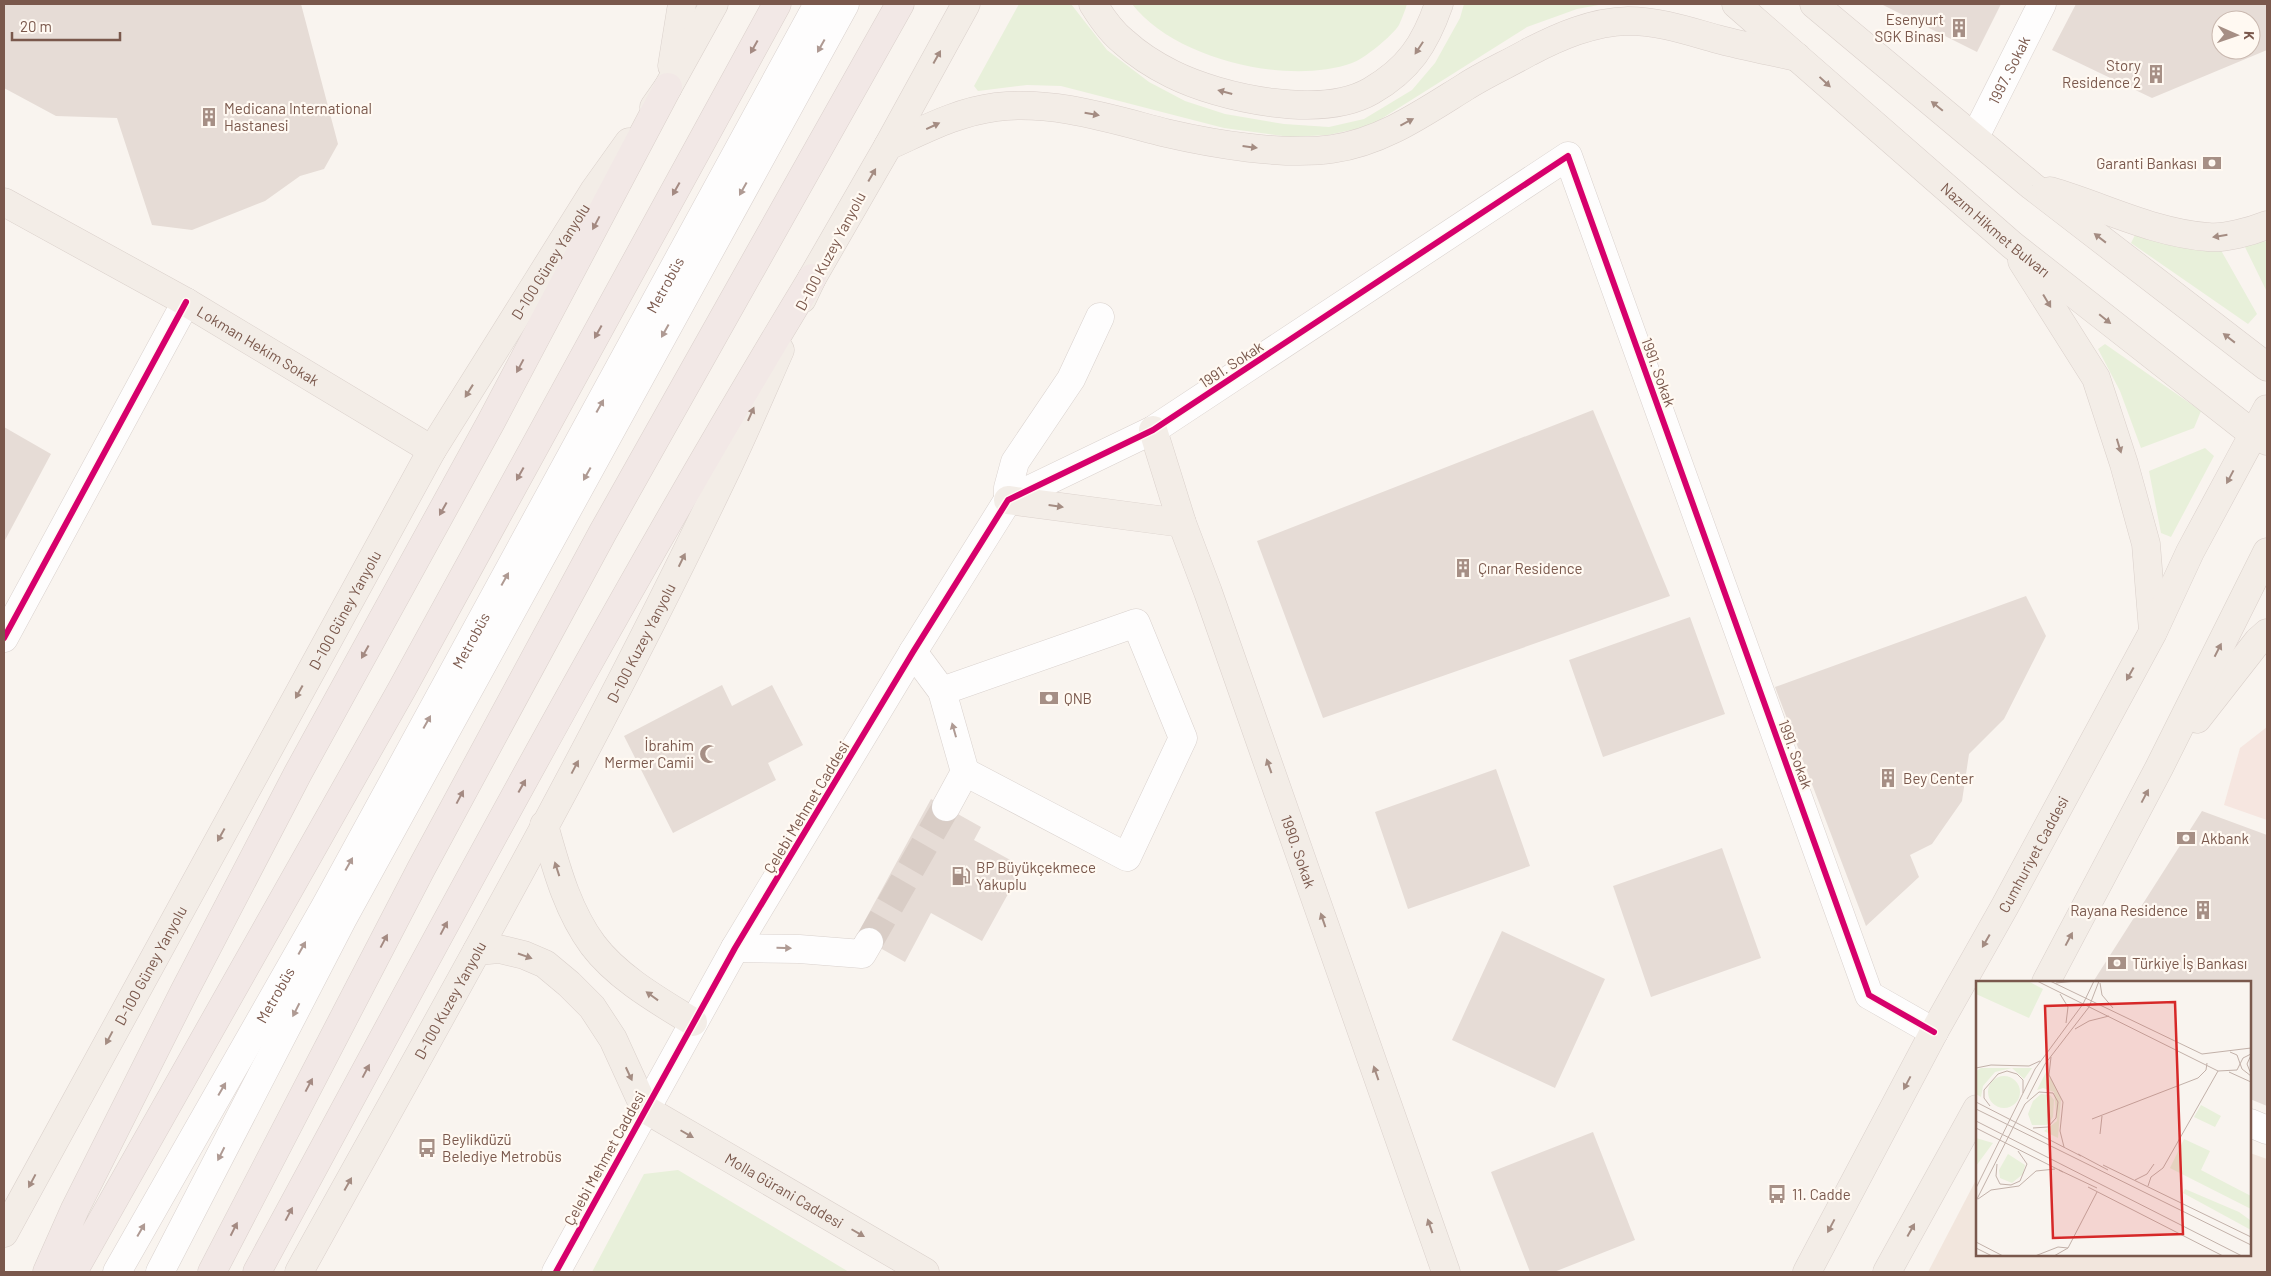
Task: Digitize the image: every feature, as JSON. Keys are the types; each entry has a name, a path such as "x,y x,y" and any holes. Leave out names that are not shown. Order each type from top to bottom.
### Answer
{"highway":[{"path":"73,1272 368,751 777,4"},
{"path":"212,1272 421,869 598,541 900,4"},
{"path":"47,1272 79,1200 298,773 486,431 668,87"},
{"path":"257,1272 670,516 812,278"}],"main road":[{"path":"668,87 682,4"},
{"name":"D-100 Güney Yanyolu","path":"4,1233 432,450 594,190 668,87 714,4"},
{"name":"D-100 Kuzey Yanyolu","path":"299,1272 477,951 625,674 719,486 812,278 888,146 966,4"},
{"path":"1093,4 1101,17 1123,42 1172,74 1222,92 1272,103 1304,106 1333,104 1369,92 1394,75 1419,51 1431,26 1438,4"},
{"name":"Nazım Hikmet Bulvarı","path":"1736,4 2012,245 2260,438"},
{"path":"1814,4 2032,186 2267,367"},
{"path":"888,146 964,113 998,107 1047,107 1097,115 1169,134 1228,145 1274,150 1331,150 1370,141 1468,85 1562,35 1597,25 1628,21 1667,24 1719,39 1797,57"},
{"path":"2032,186 2170,231 2210,237 2253,231 2267,225"},
{"name":"Lokman Hekim Sokak","path":"4,202 186,302 432,450"},
{"path":"2012,245 2096,378 2124,464 2146,544 2153,632"},
{"name":"Cumhuriyet Caddesi","path":"1807,1272 1934,1032 2005,906 2153,632 2190,552 2260,438 2267,408"},
{"name":"1990. Sokak","path":"1153,430 1182,524 1208,592 1446,1272"},
{"path":"1008,500 1182,524"},
{"path":"2047,981 2159,768 2267,552"},
{"path":"2159,768 2258,641 2267,633"},
{"path":"544,825 562,885 573,911 594,946 616,969 693,1022"},
{"path":"477,951 499,950 524,955 545,964 570,984 592,1007 613,1039 645,1109"},
{"name":"Molla Gürani Caddesi","path":"645,1109 925,1272"},
{"path":"1887,1272 1976,1111"}],"street":[{"name":"Metrobüs","path":"117,1272 326,907 818,4"},
{"name":"Metrobüs","path":"160,1272 342,920 845,4"},
{"name":"1997. Sokak","path":"1975,137 2042,4"},
{"name":"1991. Sokak","path":"1153,430 1568,156 1869,995 1934,1032"},
{"path":"4,638 186,302"},
{"path":"1100,317 1071,379 1015,462 1008,488 1008,500 1153,430"},
{"name":"Çelebi Mehmet Caddesi","path":"556,1272 735,948 913,652 1008,500"},
{"path":"942,691 1136,624 1183,738 1127,857 965,772"},
{"path":"913,652 942,691 965,772 946,807"},
{"path":"735,948 799,949 862,954 869,942"},
{"path":"2251,1123 2267,1130"}],"shaded area":[{"path":"2267,727 2267,820 2224,805 2240,748"},
{"path":"2251,1153 2267,1159 2267,1272 1928,1272 1976,1180 1976,1256 2251,1256"}],"green space":[{"path":"1019,4 1071,4 1107,50 1149,82 1185,101 1225,114 1284,124 1329,127 1364,119 1412,90 1435,63 1460,18 1464,4 1604,4 1577,9 1527,27 1370,126 1328,135 1290,137 1224,128 1061,86 1027,85 978,91 974,86"},
{"path":"1132,4 1407,4 1399,25 1395,30 1384,41 1357,61 1326,69 1297,71 1265,69 1234,63 1203,53 1175,40 1151,23"},
{"path":"2137,231 2218,245 2257,314 2248,324 2131,243"},
{"path":"2267,241 2267,292 2244,245"},
{"path":"2105,344 2201,411 2194,428 2141,448 2120,391 2098,349"},
{"path":"2205,448 2214,456 2171,537 2161,533 2149,471"},
{"path":"678,1170 849,1272 592,1272 644,1174"}],"building":[{"name":"Medicana International Hastanesi","path":"4,4 301,4 338,144 324,169 300,176 265,201 192,230 152,225 117,118 56,116 4,88"},
{"name":"Esenyurt SGK Binası","path":"1881,4 2001,4 1977,52"},
{"name":"Story Residence 2","path":"2076,4 2267,4 2267,50 2261,53 2261,10 2211,10 2211,60 2243,60 2152,98 2052,50"},
{"name":"Çınar Residence","path":"1593,410 1670,596 1323,718 1257,541"},
{"path":"4,427 51,454 4,542"},
{"name":"Bey Center","path":"2026,596 2046,636 2004,719 1969,754 1962,801 1932,844 1910,855 1919,877 1866,926 1775,687"},
{"path":"1690,617 1725,714 1603,757 1569,660"},
{"name":"İbrahim Mermer Camii","path":"722,685 732,706 772,685 803,745 768,763 776,780 673,833 624,736"},
{"path":"1496,769 1530,866 1408,909 1375,812"},
{"path":"931,799 981,827 974,840 1023,867 982,941 931,913 905,962 857,935"},
{"name":"Rayana Residence","path":"2202,811 2267,835 2267,1106 2251,1099 2251,981 2094,981"},
{"path":"1722,848 1761,958 1651,997 1613,886"},
{"path":"1502,931 1605,979 1555,1088 1452,1040"},
{"path":"1593,1132 1635,1240 1554,1272 1530,1272 1491,1172"}],"tunnel":[{"path":"869,942 946,807"}],"cycle path":[{"path":"556,1272 735,948 913,652 1008,500 1153,430 1568,156 1869,995 1934,1032"},
{"path":"4,638 186,302"}],"place":[{"name":"Esenyurt SGK Binası","path":"1959,28"},
{"name":"Story Residence 2","path":"2156,74"},
{"name":"Medicana International Hastanesi","path":"209,117"},
{"name":"Garanti Bankası","path":"2212,163"},
{"name":"Çınar Residence","path":"1463,568"},
{"name":"QNB","path":"1049,698"},
{"name":"İbrahim Mermer Camii","path":"709,754"},
{"name":"Bey Center","path":"1888,778"},
{"name":"Akbank","path":"2186,838"},
{"name":"BP Büyükçekmece Yakuplu","path":"961,876"},
{"name":"Rayana Residence","path":"2203,910"},
{"name":"Türkiye İş Bankası","path":"2117,963"},
{"name":"Beylikdüzü Belediye Metrobüs","path":"427,1148"},
{"name":"11. Cadde","path":"1777,1194"}]}
